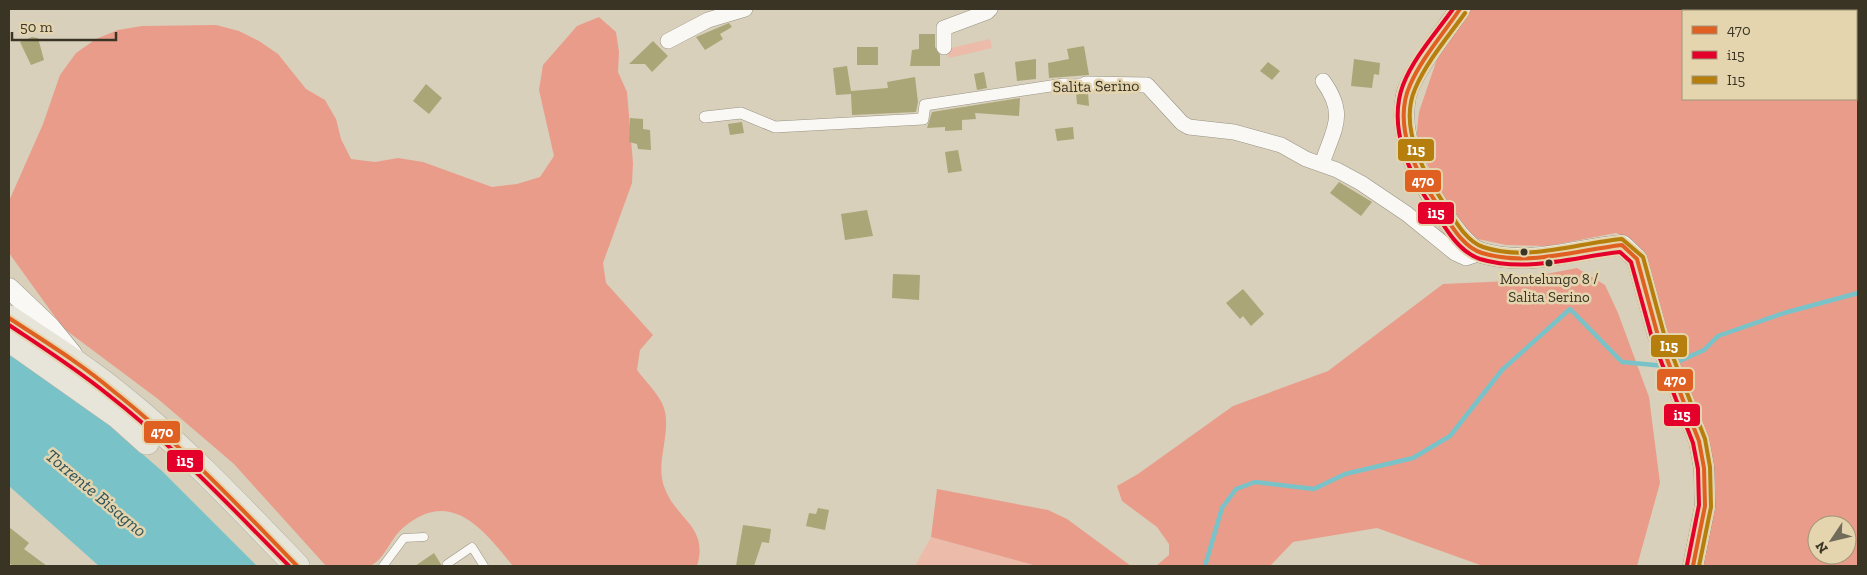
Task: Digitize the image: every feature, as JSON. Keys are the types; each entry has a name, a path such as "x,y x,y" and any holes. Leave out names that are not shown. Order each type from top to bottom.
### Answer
{"main road":[{"path":"9,318 81,365 126,400 233,500 296,566"},
{"path":"9,339 118,416 187,477 273,566"}],"street":[{"path":"668,41 708,20 744,9"},
{"path":"944,47 944,28 987,12 990,9"},
{"path":"1460,9 1419,71 1406,95 1404,119 1406,142 1424,182 1456,232 1481,253 1539,258 1557,257 1591,248 1622,245 1637,259 1658,336 1699,441 1704,468 1705,506 1693,566"},
{"path":"1322,164 1329,140 1338,124 1335,99 1323,82"},
{"name":"Salita Serino","path":"705,117 741,113 776,127 923,119 925,105 1064,84 1147,85 1182,123 1189,127 1234,132 1281,146 1369,188 1407,214 1455,253 1466,258 1481,253"},
{"path":"9,287 50,327 81,365"}],"lane":[{"path":"383,566 404,538 424,537"},
{"path":"447,564 472,547 484,566"}],"shaded area":[{"path":"1470,9 1858,9 1858,566 1698,566 1709,456 1639,247 1633,240 1616,233 1548,246 1506,245 1478,239 1463,228 1440,191 1416,140 1419,112 1437,59"},
{"path":"599,17 616,32 619,52 618,72 627,92 633,163 632,183 603,263 606,283 653,335 640,350 637,370 656,393 664,408 666,428 661,469 662,479 670,500 690,524 699,542 700,553 697,566 513,566 490,540 466,518 452,513 437,511 421,516 399,531 381,557 372,565 357,567 326,566 234,464 158,399 63,328 9,253 9,201 43,124 60,75 76,53 96,39 118,30 142,26 216,25 239,31 259,41 278,54 306,89 325,100 336,119 341,139 351,159 375,162 398,158 423,162 492,187 517,184 540,177 554,156 539,90 543,65 577,26"},
{"path":"990,39 992,48 949,58 947,49"},
{"path":"1577,268 1605,285 1618,313 1649,397 1660,483 1637,566 1483,566 1377,528 1293,542 1270,566 1156,566 1169,555 1169,544 1157,527 1122,501 1117,486 1138,474 1233,406 1328,371 1443,284 1509,281"},
{"path":"937,489 1048,510 1067,519 1131,566 1037,566 931,537"},
{"path":"931,537 1037,566 915,566"}],"water":[{"name":"Torrente Bisagno","path":"9,355 78,398 162,471 257,566 99,566 9,486"}],"building":[{"path":"729,23 732,27 720,34 723,39 705,50 696,37"},
{"path":"919,34 935,34 935,47 940,55 940,66 910,66 912,50 919,49"},
{"path":"32,37 38,38 44,60 31,65 20,42"},
{"path":"653,41 668,56 652,72 645,64 629,64"},
{"path":"1084,46 1089,75 1049,78 1048,63 1069,59 1067,49"},
{"path":"857,47 878,47 878,65 857,65"},
{"path":"1036,59 1036,79 1017,81 1015,62"},
{"path":"1354,59 1380,63 1379,75 1374,74 1372,88 1351,86"},
{"path":"1268,62 1280,71 1272,80 1260,71"},
{"path":"847,66 851,91 888,88 887,82 915,77 918,102 916,112 852,115 851,94 836,95 833,68"},
{"path":"984,72 987,88 977,90 974,74"},
{"path":"426,84 442,98 429,114 413,101"},
{"path":"1076,92 1088,93 1089,106 1077,104"},
{"path":"1020,98 1019,116 975,113 976,119 962,120 962,130 945,131 945,127 927,128 932,112"},
{"path":"630,118 643,119 643,129 650,130 651,150 638,149 637,144 629,142"},
{"path":"742,122 744,133 730,135 728,124"},
{"path":"1073,127 1074,139 1057,141 1055,129"},
{"path":"958,150 962,171 948,173 945,152"},
{"path":"1339,182 1372,202 1361,216 1330,193"},
{"path":"867,210 873,236 845,240 841,214"},
{"path":"893,274 920,275 919,300 892,298"},
{"path":"1243,289 1264,314 1251,326 1243,316 1240,319 1226,303"},
{"path":"818,508 829,510 825,530 806,526 809,513 816,514"},
{"path":"743,525 771,529 769,543 762,542 754,566 736,566"},
{"path":"9,527 29,543 24,549 47,566 13,566 9,563"},
{"path":"434,553 442,566 415,566"}],"waterway":[{"path":"1675,363 1704,350 1718,336 1784,313 1858,293"},
{"path":"1205,566 1222,508 1236,489 1255,482 1314,489 1345,474 1413,458 1450,436 1502,370 1570,309 1622,362 1665,366"}],"transit line":[{"name":"i15","path":"1453,9 1419,55 1403,85 1399,101 1399,134 1409,167 1425,197 1453,239 1472,256 1497,263 1515,265 1550,263 1620,252 1631,262 1652,338 1693,443 1698,469 1699,505 1687,565"},
{"name":"470","path":"1460,9 1420,65 1405,100 1405,132 1415,164 1430,194 1457,234 1468,246 1482,253 1499,257 1535,258 1622,245 1637,259 1658,336 1699,441 1704,468 1705,506 1693,566"},
{"name":"I15","path":"1465,13 1425,69 1415,89 1411,103 1410,118 1412,133 1421,163 1435,190 1460,228 1471,240 1483,247 1517,253 1535,252 1622,239 1643,257 1664,334 1705,439 1710,467 1711,507 1699,566"},
{"name":"470","path":"9,318 62,352 137,410 208,475 297,566"},
{"name":"i15","path":"9,325 82,375 154,433 200,476 289,566"}],"place":[{"name":"Montelungo 8 / Salita Serino","path":"1549,263"}]}
